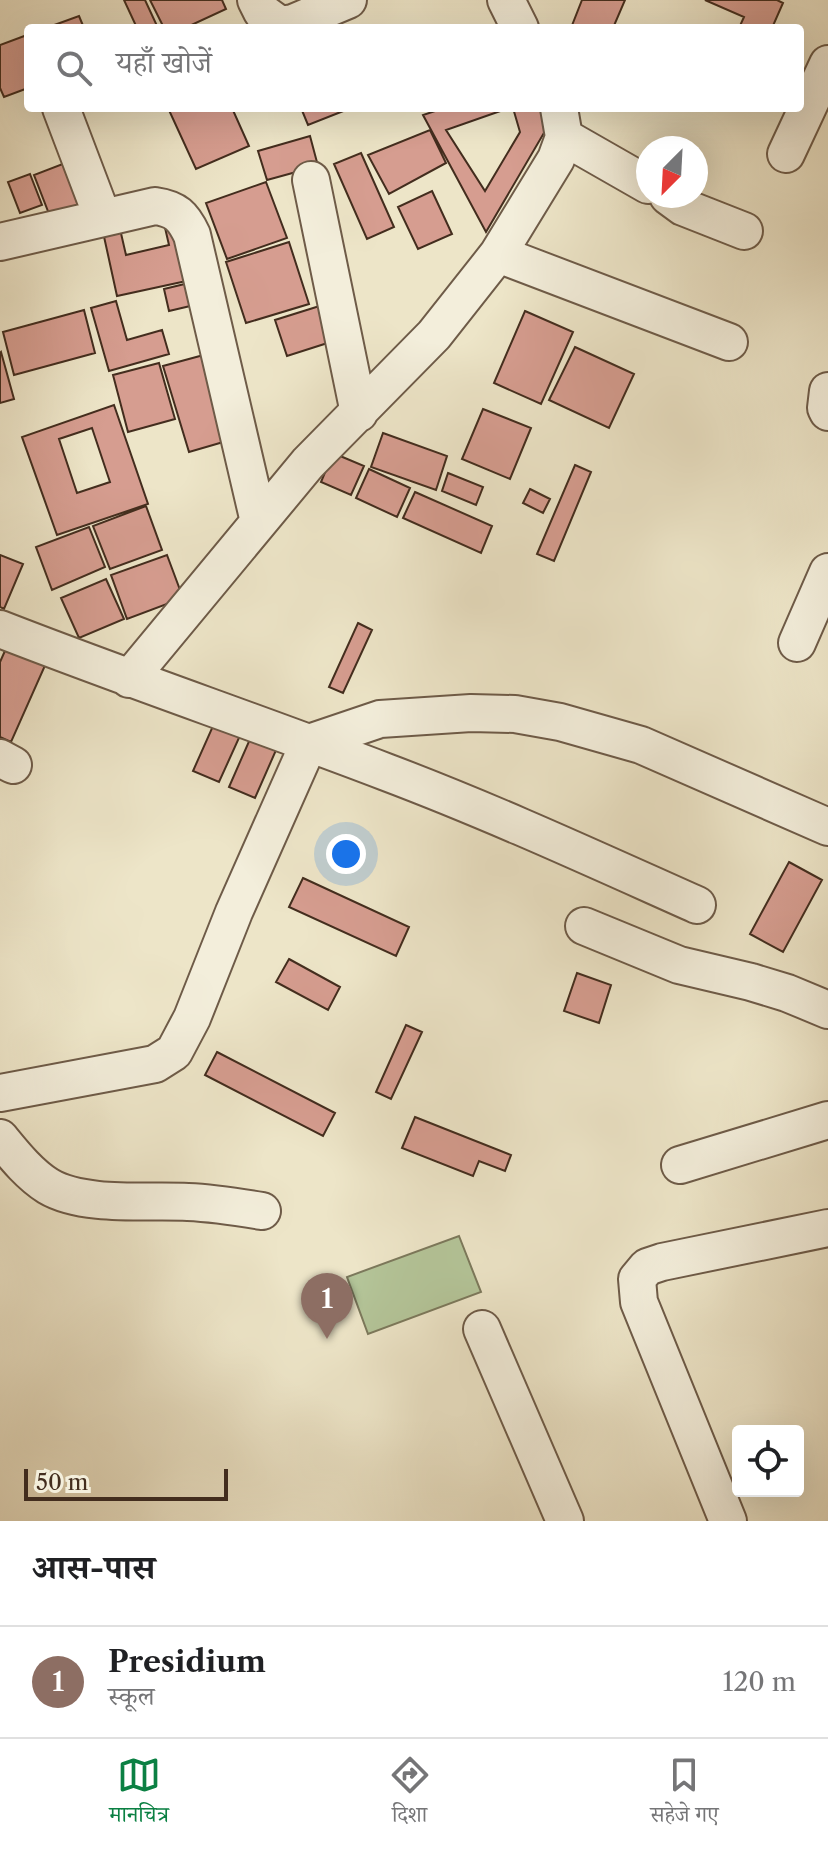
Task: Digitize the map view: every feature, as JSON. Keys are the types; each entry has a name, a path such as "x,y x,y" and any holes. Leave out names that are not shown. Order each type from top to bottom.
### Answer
{"street":[{"path":"256,0 262,12 278,24"},
{"path":"286,24 348,0"},
{"path":"506,0 518,24"},
{"path":"786,154 824,85"},
{"path":"63,112 102,216"},
{"path":"129,679 308,463 434,335 498,254 556,159 561,123 636,176"},
{"path":"311,180 359,413"},
{"path":"0,242 155,206 171,208 183,216 192,235 259,522"},
{"path":"686,208 744,231"},
{"path":"498,254 729,342"},
{"path":"828,391 828,412"},
{"path":"797,643 828,572"},
{"path":"0,629 309,743 530,830 697,905"},
{"path":"0,1093 155,1064 174,1052 192,1018 234,912 309,743 380,719 471,713 515,714 560,722 641,745 828,827"},
{"path":"584,926 679,965 751,982 828,1010"},
{"path":"680,1165 828,1120"},
{"path":"0,1138 21,1162 48,1185 72,1195 90,1199 193,1202 262,1211"},
{"path":"728,1521 639,1302 637,1279 647,1267 662,1262 828,1228"},
{"path":"482,1329 565,1521"}],"green space":[{"path":"459,1236 481,1292 368,1334 347,1277"}],"building":[{"path":"124,0 145,0 156,24 135,24"},
{"path":"150,0 222,0 226,9 194,24 162,24"},
{"path":"582,0 625,0 615,24 573,24"},
{"path":"705,0 777,0 783,3 774,24 741,24 744,17"},
{"path":"79,16 82,24 57,24"},
{"path":"24,36 24,90 4,97 0,88 0,45"},
{"path":"170,112 234,112 249,146 196,169"},
{"path":"303,112 341,112 308,125"},
{"path":"432,112 498,112 446,130 485,191 520,132 514,112 541,112 548,126 486,232 423,115"},
{"path":"430,130 446,163 389,194 368,155"},
{"path":"310,136 318,166 267,180 258,151"},
{"path":"361,153 394,227 367,239 334,164"},
{"path":"73,160 90,204 51,219 34,175"},
{"path":"30,174 42,205 20,213 8,182"},
{"path":"266,182 287,238 227,259 206,203"},
{"path":"432,191 452,234 418,249 398,207"},
{"path":"176,216 191,280 117,296 103,232 120,229 126,255 169,245 163,219"},
{"path":"289,242 309,304 246,323 226,262"},
{"path":"197,281 203,303 169,311 164,289"},
{"path":"116,301 127,340 162,330 169,354 109,371 91,308"},
{"path":"329,303 340,339 287,356 275,320"},
{"path":"84,310 95,353 14,375 3,332"},
{"path":"525,311 573,332 541,404 494,383"},
{"path":"575,347 634,374 609,428 549,400"},
{"path":"0,353 14,399 0,403"},
{"path":"211,353 237,438 189,452 163,366"},
{"path":"159,363 175,419 128,432 113,375"},
{"path":"114,405 148,504 57,535 22,437","holes":["92,428 110,482 77,493 59,439"]},
{"path":"483,409 531,428 510,479 462,459"},
{"path":"383,433 447,456 436,490 371,467"},
{"path":"333,453 364,466 351,495 321,482"},
{"path":"575,465 591,472 554,561 537,554"},
{"path":"369,469 410,488 397,517 356,498"},
{"path":"448,473 483,487 476,505 442,491"},
{"path":"530,489 550,499 543,513 523,503"},
{"path":"415,492 492,526 481,553 403,518"},
{"path":"146,506 162,550 110,569 93,526"},
{"path":"89,527 105,567 52,590 36,547"},
{"path":"0,555 23,564 4,609 0,607"},
{"path":"167,555 183,598 127,619 111,575"},
{"path":"106,579 124,619 79,638 61,598"},
{"path":"358,623 372,630 343,693 329,687"},
{"path":"8,644 47,661 11,742 0,737 0,662"},
{"path":"217,717 243,729 219,782 193,771"},
{"path":"254,730 280,741 255,798 229,787"},
{"path":"789,862 822,880 783,952 750,934"},
{"path":"303,878 409,927 396,956 289,907"},
{"path":"289,959 340,987 328,1010 276,982"},
{"path":"577,973 611,985 599,1023 564,1011"},
{"path":"406,1025 422,1032 391,1099 376,1092"},
{"path":"217,1052 335,1113 323,1136 205,1075"},
{"path":"415,1117 511,1155 505,1171 479,1161 473,1176 402,1148"}],"place":[{"name":"Presidium","path":"327,1339"}]}
